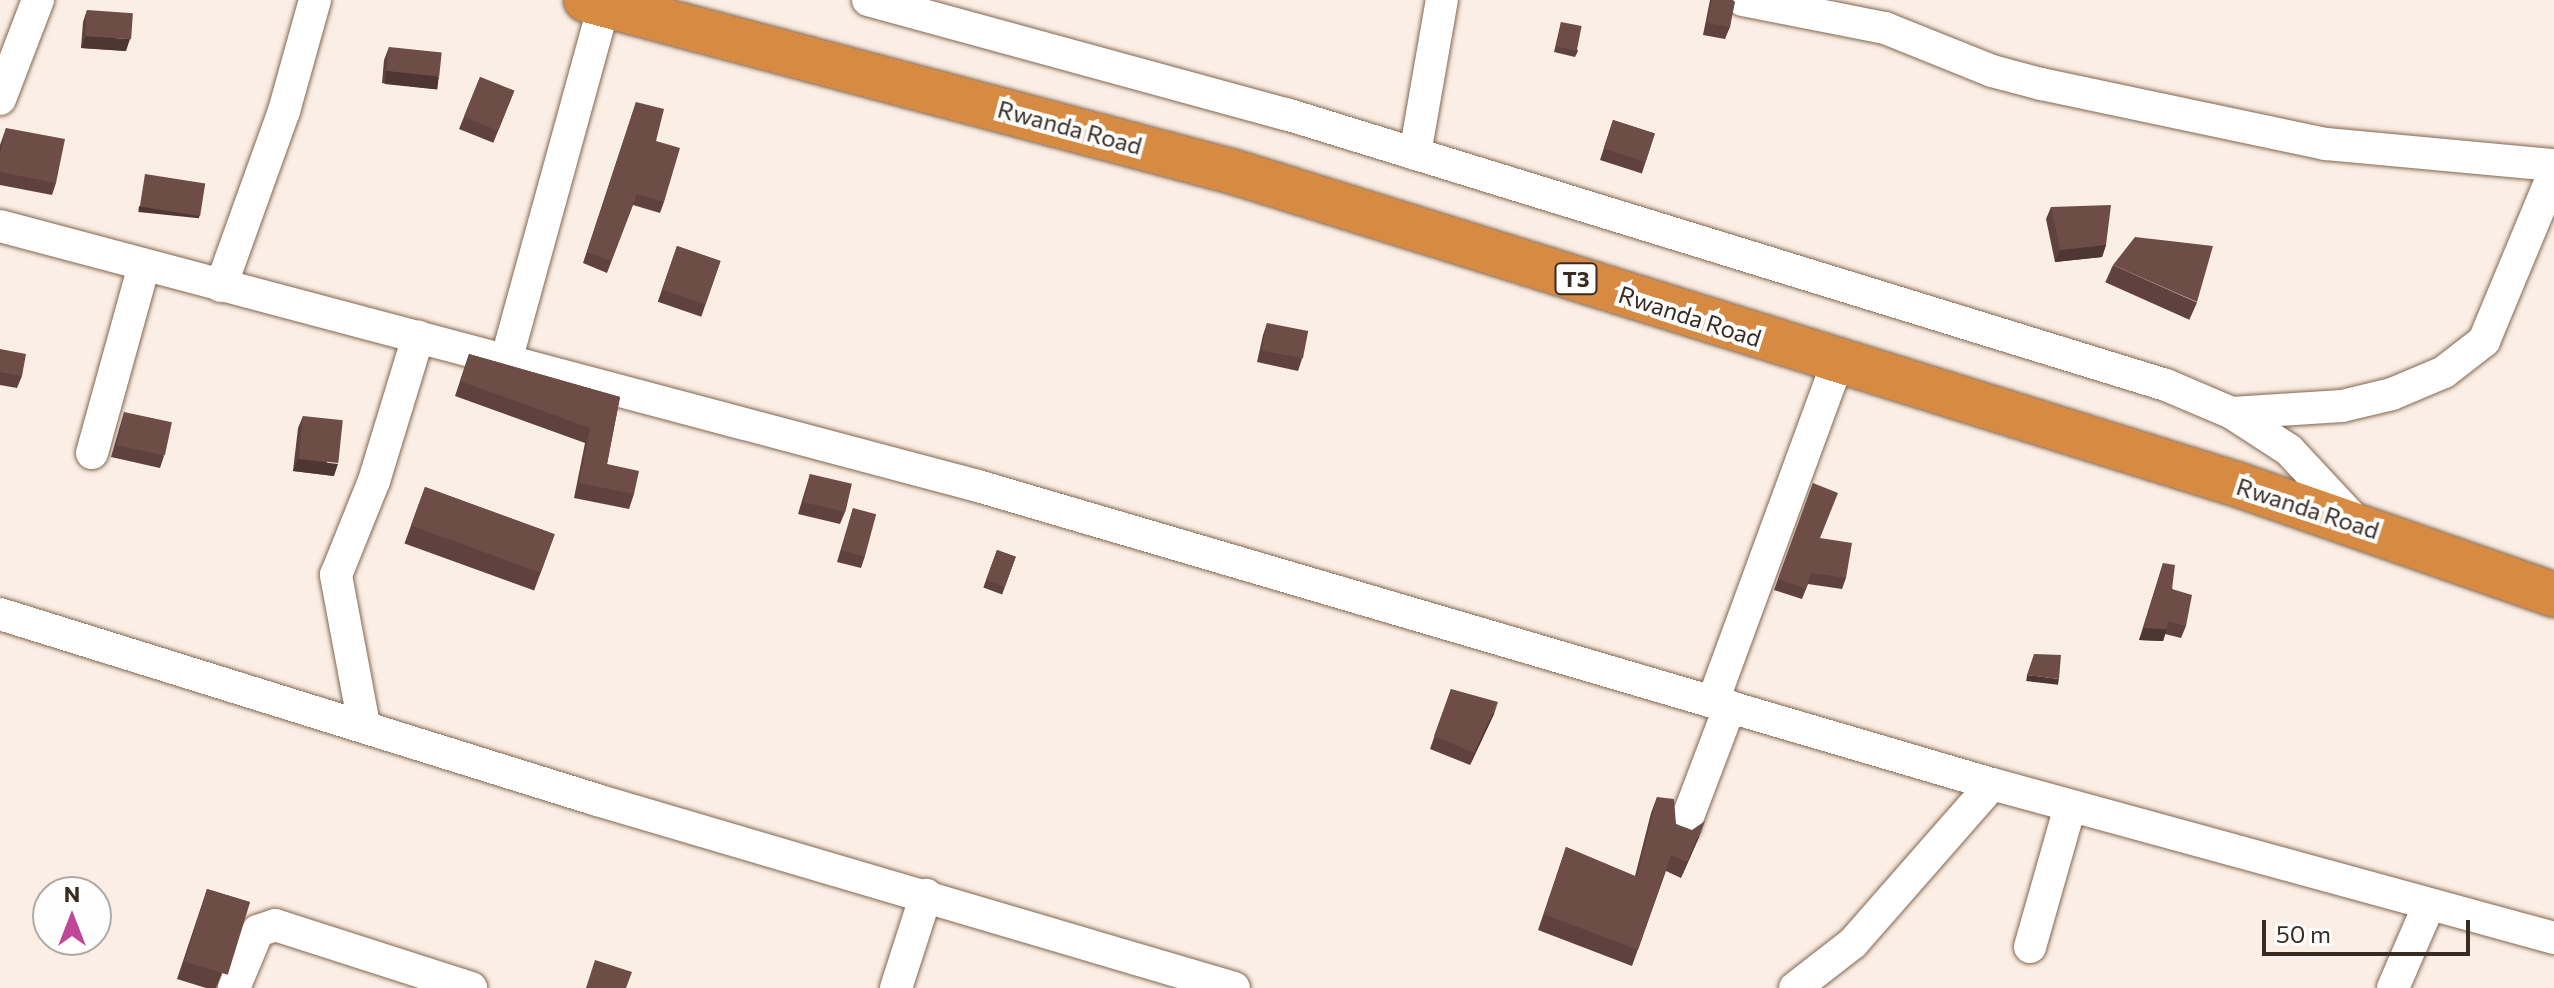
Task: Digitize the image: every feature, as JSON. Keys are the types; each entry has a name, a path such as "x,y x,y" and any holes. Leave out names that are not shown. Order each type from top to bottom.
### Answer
{"highway":[{"name":"Rwanda Road","path":"595,2 1234,172 1837,364 2357,523 2554,595"}],"street":[{"path":"0,99 38,0"},
{"path":"221,286 284,111 315,0"},
{"path":"868,0 1415,154 2079,357 2232,413 2289,450 2357,523"},
{"path":"1415,154 1442,0"},
{"path":"1743,0 1885,28 1992,71 2041,84 2326,144 2554,165"},
{"path":"506,361 595,2"},
{"path":"2232,413 2342,406 2392,394 2444,372 2484,341 2554,173"},
{"path":"0,226 978,486 2070,807 2554,938"},
{"path":"92,453 144,265"},
{"path":"364,725 336,575 374,481 418,337"},
{"path":"1684,827 1721,703 1837,364"},
{"path":"0,614 597,800 1234,988"},
{"path":"1795,988 1853,943 1992,784"},
{"path":"2030,947 2070,807"},
{"path":"896,988 926,895"},
{"path":"2393,988 2429,905"},
{"path":"234,988 258,931 275,925 471,988"}],"building":[{"path":"1712,0 1735,2 1730,27 1707,23"},
{"path":"87,10 133,13 131,39 85,36"},
{"path":"1561,22 1582,26 1577,51 1556,47"},
{"path":"389,47 442,53 439,76 386,71"},
{"path":"480,77 514,91 498,131 464,117"},
{"path":"636,102 664,109 656,141 680,148 664,202 637,194 611,261 587,252"},
{"path":"1613,120 1655,134 1646,162 1604,149"},
{"path":"6,128 65,139 56,183 0,172"},
{"path":"145,174 205,184 200,216 140,207"},
{"path":"2111,205 2106,245 2060,250 2051,207"},
{"path":"2135,237 2213,246 2197,302 2113,265"},
{"path":"677,246 720,261 706,304 662,289"},
{"path":"1267,323 1308,331 1303,358 1262,350"},
{"path":"0,349 26,354 22,376 0,372"},
{"path":"469,354 620,397 607,464 639,471 634,494 579,483 590,428 460,381"},
{"path":"124,412 172,422 165,455 117,445"},
{"path":"303,416 343,420 338,463 299,459"},
{"path":"810,474 852,484 845,512 803,502"},
{"path":"1813,483 1838,493 1820,538 1852,543 1846,578 1811,573 1806,589 1778,579"},
{"path":"425,487 555,534 541,573 411,526"},
{"path":"853,508 876,514 865,557 842,551"},
{"path":"997,550 1016,557 1005,587 986,580"},
{"path":"2163,563 2175,565 2172,589 2192,595 2186,626 2168,621 2167,629 2144,628"},
{"path":"2034,654 2061,655 2059,679 2027,675"},
{"path":"1451,689 1498,702 1474,753 1434,736"},
{"path":"1657,797 1674,799 1676,824 1692,830 1705,821 1687,862 1671,855 1638,950 1544,914 1566,847 1637,877"},
{"path":"207,889 250,902 228,975 185,962"},
{"path":"595,960 632,972 626,988 586,988"}]}
